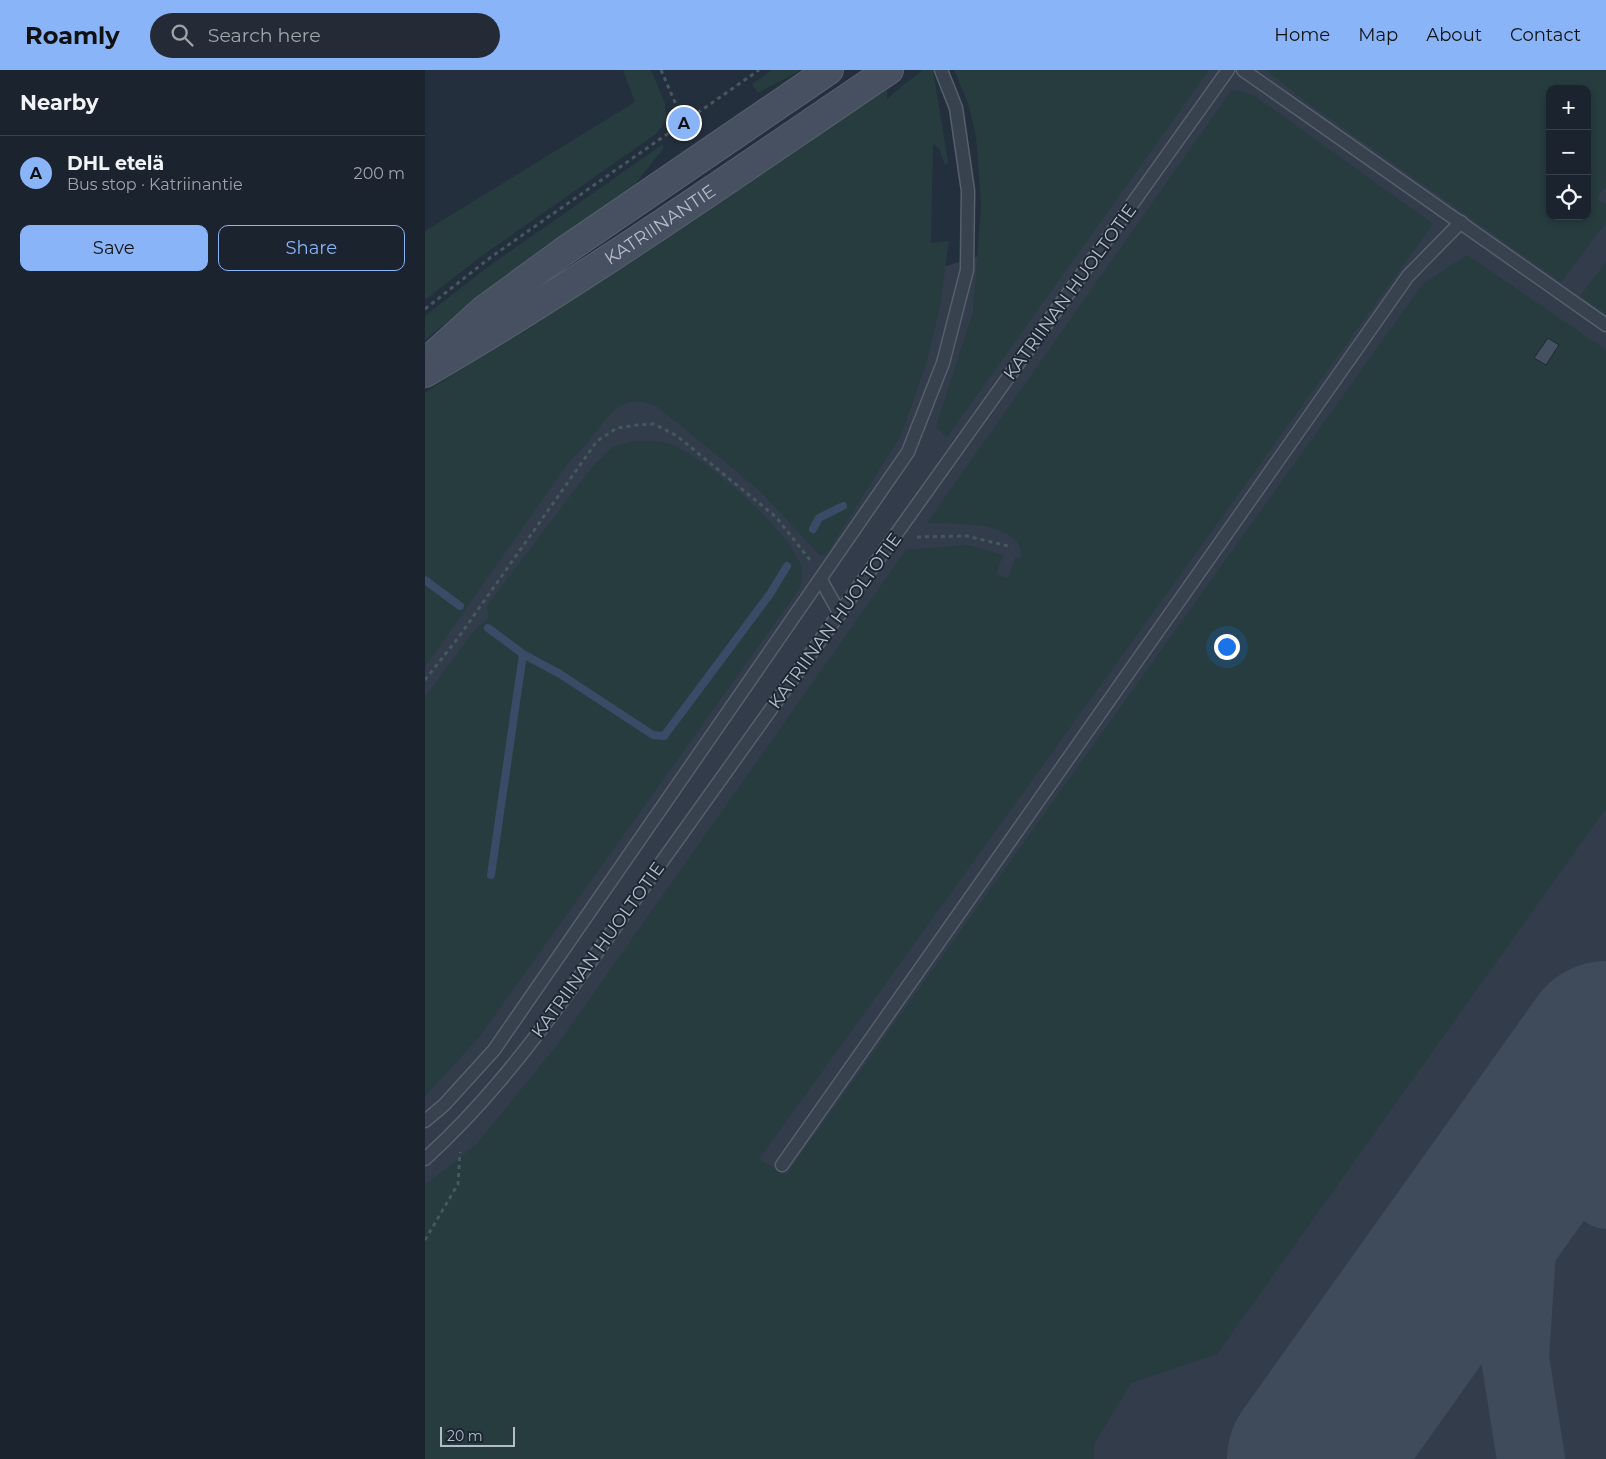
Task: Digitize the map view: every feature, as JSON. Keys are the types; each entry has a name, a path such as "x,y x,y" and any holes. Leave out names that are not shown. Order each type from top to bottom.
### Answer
{"main road":[{"name":"KATRIINANTIE","path":"425,363 485,309 563,252 829,70"},
{"name":"KATRIINANTIE","path":"425,373 497,331 587,273 889,70"}],"lane":[{"path":"425,1121 444,1105 494,1050 908,452 943,363 967,270 968,192 956,108 941,70"},
{"name":"KATRIINAN HUOLTOTIE","path":"425,1159 463,1124 512,1069 563,1000 1228,70"},
{"path":"1243,70 1606,325"},
{"path":"782,1165 1408,276 1461,222"},
{"path":"821,580 840,614"}],"path":[{"path":"661,70 684,123"},
{"path":"425,309 491,257 759,70"},
{"path":"425,680 458,638 597,441 617,428 654,424 677,436 776,517 807,555 821,580"},
{"path":"894,538 967,536 1012,547"},
{"path":"425,1240 458,1184 463,1124"}],"shaded area":[{"path":"1174,70 1606,70 1606,1459 425,1459 425,633 621,365 1051,234"}],"green space":[{"path":"623,70 651,70 665,103 666,120 656,134 479,258 425,300 425,231 635,102"},
{"path":"772,70 801,70 758,93 752,84"},
{"path":"922,70 933,70 948,162 945,165 939,149 933,143 931,243 949,241 940,306 927,361 901,435 826,555 821,556 759,490 658,407 645,402 625,404 608,416 587,443 568,463 425,667 425,393 887,90 887,100"},
{"path":"954,70 1209,70 947,437 936,427 973,312 981,206 976,136 968,103"},
{"path":"1266,70 1606,70 1606,186 1596,199 1606,204 1606,222 1561,282 1301,98"},
{"path":"1237,90 1255,96 1433,224 759,1159 786,1175 1423,284 1467,255 1606,350 1606,808 1217,1354 1131,1383 1094,1444 1094,1459 425,1459 425,1185 476,1145 558,1044 906,550 967,545 1003,555 996,574 1008,578 1016,557 1021,558 1019,546 1012,537 1000,530 969,524 927,523 1231,91"},
{"path":"663,144 663,149 631,189 509,273 425,340 425,316 489,266"},
{"path":"1606,262 1606,314 1580,296"},
{"path":"632,441 656,441 670,444 704,464 744,496 780,533 793,551 802,569 800,588 479,1037 425,1096 425,697 474,631 489,618 487,606 593,466 613,447"}],"building":[{"path":"1548,338 1559,345 1546,365 1534,358"}],"waterway":[{"path":"813,529 819,518 843,506"},
{"path":"488,628 523,654 560,674 653,735 664,736 770,594 787,566"},
{"path":"425,580 460,606"},
{"path":"491,875 523,654"}],"taxiway":[{"path":"1531,1459 1515,1358 1522,1252 1553,1158 1589,1070"},
{"path":"1535,1144 1606,1195"}],"runway":[{"path":"1311,1459 1606,1045"}],"place":[{"name":"DHL etelä","path":"684,123"}]}
